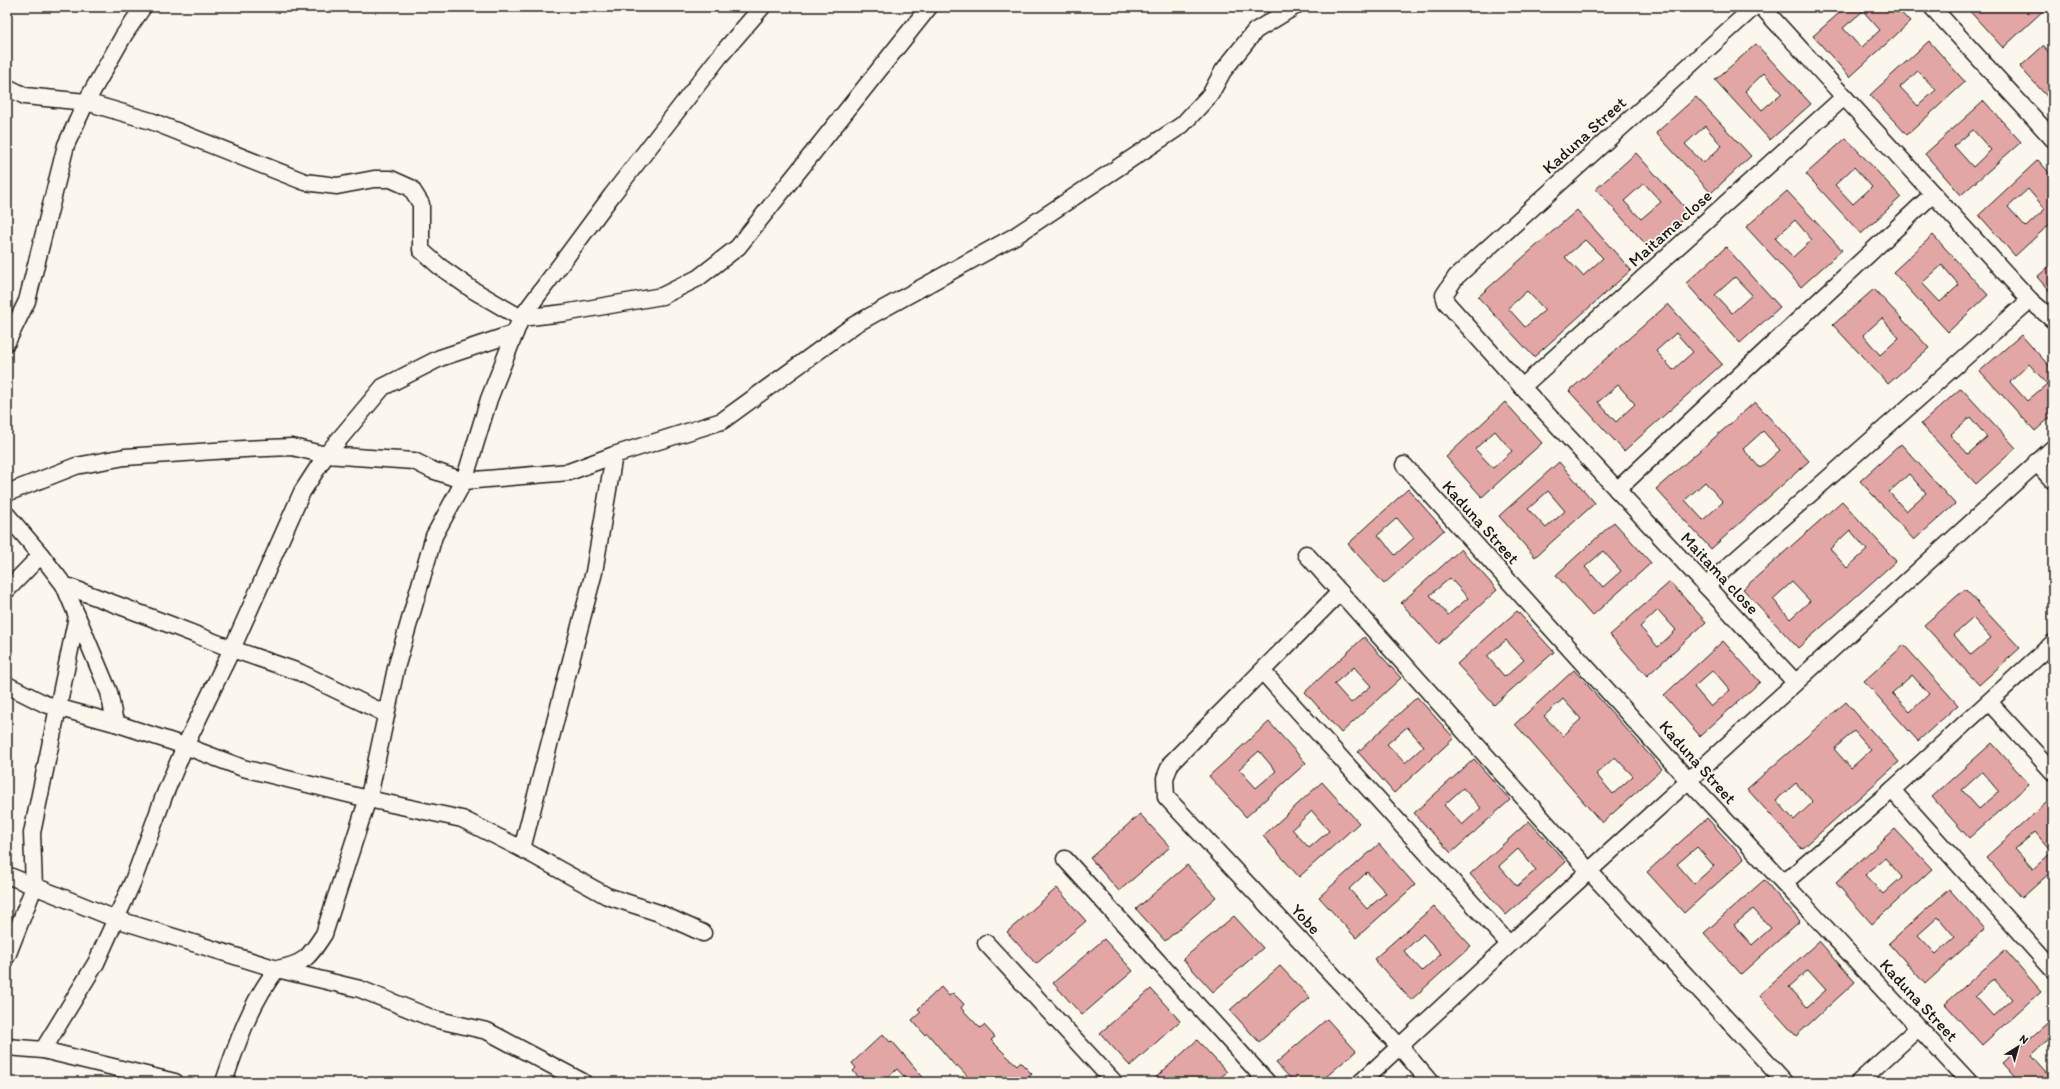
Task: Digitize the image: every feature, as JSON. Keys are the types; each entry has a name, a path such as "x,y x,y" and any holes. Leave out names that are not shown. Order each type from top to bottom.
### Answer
{"street":[{"path":"7,342 26,301 66,145 86,102 124,35 143,7"},
{"path":"224,1082 245,1026 268,981 277,969 296,965 311,953 324,934 368,799 396,668 434,536 464,481 489,399 518,325 612,195 719,57 762,7"},
{"path":"43,1050 96,963 133,881 164,796 185,746 232,649 302,492 326,454 383,387 440,358 518,325 564,313 662,296 698,278 738,247 929,7"},
{"path":"7,493 76,466 125,457 292,447 326,454 414,461 432,470 464,481 569,472 614,454 722,421 854,325 1015,236 1182,125 1210,95 1223,71 1255,31 1294,7"},
{"name":"Kaduna Street","path":"1444,295 1456,277 1754,7"},
{"path":"1762,7 2030,300 2053,320"},
{"path":"1932,7 2053,139"},
{"path":"7,87 25,96 86,102 151,121 305,182 338,186 374,179 390,178 410,188 421,204 421,250 439,266 518,325"},
{"name":"Maitama close","path":"1522,387 1844,97"},
{"path":"1617,490 1933,194"},
{"name":"Maitama close","path":"1444,295 1446,302 1522,387 1795,682"},
{"path":"1706,586 2030,300"},
{"path":"1361,1082 1589,870 2053,448"},
{"path":"522,849 594,572 614,454"},
{"path":"2036,462 2053,481"},
{"name":"Kaduna Street","path":"1404,465 1688,780 1969,1082"},
{"path":"7,515 64,585 109,692 115,723"},
{"path":"1306,554 1589,870 1785,1082"},
{"path":"7,590 41,555"},
{"path":"64,585 232,649 299,672 386,714"},
{"path":"1340,592 1262,672 1509,944"},
{"path":"7,956 34,888 32,833 77,616"},
{"path":"1784,883 1892,790 2053,642"},
{"name":"Yobe","path":"1262,672 1171,763 1164,778 1166,796 1400,1047 1430,1082"},
{"path":"7,686 45,704 115,723 185,746 244,768 368,799 462,819 522,849 607,896 659,913 703,933"},
{"path":"1989,702 2053,772"},
{"path":"1892,790 2053,970"},
{"path":"1065,859 1267,1082"},
{"path":"7,875 34,888 59,895 116,919 277,969 360,989 434,1019 487,1031 583,1082"},
{"path":"986,943 1114,1082"},
{"path":"1859,1082 1918,1028"},
{"path":"7,1047 43,1050 175,1082"}],"building":[{"path":"1846,7 1896,7 1910,22 1850,77 1813,36","holes":["1863,11 1880,30 1861,48 1843,28"]},
{"path":"1966,7 2047,7 2003,48"},
{"path":"1929,41 1965,82 1907,135 1870,95","holes":["1918,71 1936,90 1918,106 1900,87"]},
{"path":"1756,44 1811,104 1770,140 1715,80","holes":["1764,73 1782,93 1762,110 1745,91"]},
{"path":"2043,46 2053,57 2053,103 2020,67"},
{"path":"1696,97 1751,156 1711,193 1656,133","holes":["1705,126 1722,146 1703,163 1685,144"]},
{"path":"1984,101 2021,142 1961,195 1925,154","holes":["1973,130 1991,150 1973,167 1954,146"]},
{"path":"1846,138 1901,197 1861,234 1806,174","holes":["1854,167 1872,187 1853,204 1835,185"]},
{"path":"1636,153 1690,213 1650,249 1596,189","holes":["1644,183 1661,202 1641,219 1624,201"]},
{"path":"2038,160 2053,177 2053,221 2015,256 1979,215","holes":["2028,189 2045,209 2026,227 2008,207"]},
{"path":"1787,191 1842,250 1801,287 1746,227","holes":["1795,220 1812,240 1793,257 1775,238"]},
{"path":"1577,210 1631,270 1534,357 1478,297","holes":["1585,240 1603,258 1583,276 1565,257","1527,291 1545,310 1525,327 1508,308"]},
{"path":"1933,235 1988,295 1948,332 1893,272","holes":["1942,265 1959,285 1940,302 1922,283"]},
{"path":"1726,247 1780,307 1740,343 1686,283","holes":["1735,277 1752,295 1732,313 1715,295"]},
{"path":"2053,263 2053,295 2037,277"},
{"path":"1874,289 1929,348 1888,384 1833,325","holes":["1882,318 1899,338 1880,355 1863,335"]},
{"path":"1668,304 1722,364 1624,451 1569,391","holes":["1676,333 1693,352 1673,370 1656,351","1618,385 1635,404 1616,422 1598,402"]},
{"path":"2021,335 2053,370 2053,415 2035,431 1980,371","holes":["2029,364 2047,384 2027,401 2010,382"]},
{"path":"1961,388 2016,448 1976,484 1921,424","holes":["1970,417 1987,437 1968,454 1950,435"]},
{"path":"1505,402 1542,443 1482,497 1446,457","holes":["1495,431 1512,451 1493,468 1475,449"]},
{"path":"1755,402 1809,461 1711,549 1656,489","holes":["1763,431 1780,450 1760,468 1743,449","1705,482 1723,502 1703,520 1685,500"]},
{"path":"1901,444 1955,504 1914,540 1860,481","holes":["1909,474 1926,493 1906,511 1889,492"]},
{"path":"1559,462 1595,503 1535,557 1499,516","holes":["1548,491 1565,511 1546,528 1528,509"]},
{"path":"1408,489 1444,530 1384,584 1348,544","holes":["1397,518 1414,538 1395,555 1378,535"]},
{"path":"1842,501 1896,561 1798,648 1743,589","holes":["1850,530 1867,550 1847,568 1830,549","1792,582 1810,601 1790,619 1773,599"]},
{"path":"1614,522 1651,563 1592,616 1556,575","holes":["1603,551 1621,571 1603,587 1585,567"]},
{"path":"1461,549 1497,590 1438,644 1401,603","holes":["1450,578 1468,598 1448,615 1430,595"]},
{"path":"1670,582 1706,622 1647,676 1610,635","holes":["1658,610 1676,630 1658,647 1640,627"]},
{"path":"1965,589 2020,648 1979,685 1924,625","holes":["1973,618 1991,638 1971,655 1954,635"]},
{"path":"1517,611 1554,652 1494,705 1457,664","holes":["1506,640 1524,660 1505,677 1487,656"]},
{"path":"1364,637 1401,678 1341,733 1305,692","holes":["1354,667 1371,686 1351,703 1334,684"]},
{"path":"1723,641 1760,682 1700,736 1664,695","holes":["1713,670 1730,690 1711,707 1694,687"]},
{"path":"1904,645 1958,705 1918,741 1864,681","holes":["1912,675 1929,694 1910,712 1892,693"]},
{"path":"1574,670 1662,769 1602,823 1515,724","holes":["1563,699 1581,719 1563,736 1544,716","1615,757 1633,776 1613,794 1596,774"]},
{"path":"1417,697 1454,738 1394,793 1358,752","holes":["1407,727 1424,746 1405,763 1387,744"]},
{"path":"1846,702 1899,762 1802,849 1747,789","holes":["1854,731 1871,750 1851,768 1834,749","1796,783 1813,802 1794,820 1776,800"]},
{"path":"1269,722 1306,763 1246,817 1209,776","holes":["1259,751 1276,771 1256,788 1239,769"]},
{"path":"1992,743 2029,784 1969,838 1932,797","holes":["1982,772 1999,792 1979,809 1962,790"]},
{"path":"1474,759 1510,800 1451,853 1414,813","holes":["1463,788 1481,808 1462,825 1444,805"]},
{"path":"1322,782 1359,823 1299,877 1263,836","holes":["1312,811 1329,831 1309,848 1292,829"]},
{"path":"2046,803 2053,811 2053,870 2022,898 1986,857","holes":["2035,832 2052,852 2033,869 2015,849"]},
{"path":"1140,814 1170,847 1119,891 1090,858"},
{"path":"1707,818 1744,859 1684,913 1647,872","holes":["1697,847 1714,866 1694,884 1677,864"]},
{"path":"1529,821 1566,862 1506,915 1470,874","holes":["1518,849 1536,870 1517,886 1499,866"]},
{"path":"1895,829 1932,869 1872,924 1836,883","holes":["1885,858 1902,877 1883,894 1865,875"]},
{"path":"1379,844 1415,885 1356,938 1319,897","holes":["1367,872 1386,893 1367,909 1349,889"]},
{"path":"1187,865 1216,897 1165,941 1136,909"},
{"path":"1764,880 1800,921 1741,974 1704,933","holes":["1753,909 1771,928 1752,945 1734,925"]},
{"path":"1057,888 1086,921 1036,964 1007,932"},
{"path":"1949,889 1985,929 1925,984 1889,943","holes":["1938,917 1955,937 1936,954 1918,935"]},
{"path":"1434,906 1471,946 1411,1000 1374,959","holes":["1423,934 1441,954 1422,971 1404,951"]},
{"path":"1234,916 1263,948 1213,992 1183,959"},
{"path":"1104,939 1133,971 1082,1015 1053,983"},
{"path":"1819,941 1855,982 1796,1036 1759,995","holes":["1808,970 1826,990 1807,1007 1789,987"]},
{"path":"2005,950 2041,991 1982,1045 1945,1004","holes":["1994,979 2012,999 1993,1016 1975,996"]},
{"path":"1280,966 1310,998 1259,1042 1230,1010"},
{"path":"941,987 949,996 953,993 964,1004 961,1008 980,1028 984,1025 995,1037 991,1040 1008,1057 1017,1065 1020,1062 1032,1074 1023,1082 973,1082 957,1065 956,1067 927,1033 925,1035 912,1020 921,1012 918,1009"},
{"path":"1151,989 1180,1021 1130,1066 1100,1033"},
{"path":"2053,1018 2053,1035 2032,1055 2053,1079 2053,1082 2019,1082 2002,1063"},
{"path":"1327,1019 1356,1051 1320,1082 1294,1082 1276,1063"},
{"path":"883,1034 890,1042 892,1041 927,1082 909,1082 897,1069 883,1082 863,1082 853,1071 856,1068 852,1063"},
{"path":"1197,1040 1227,1072 1215,1082 1151,1082"}]}
